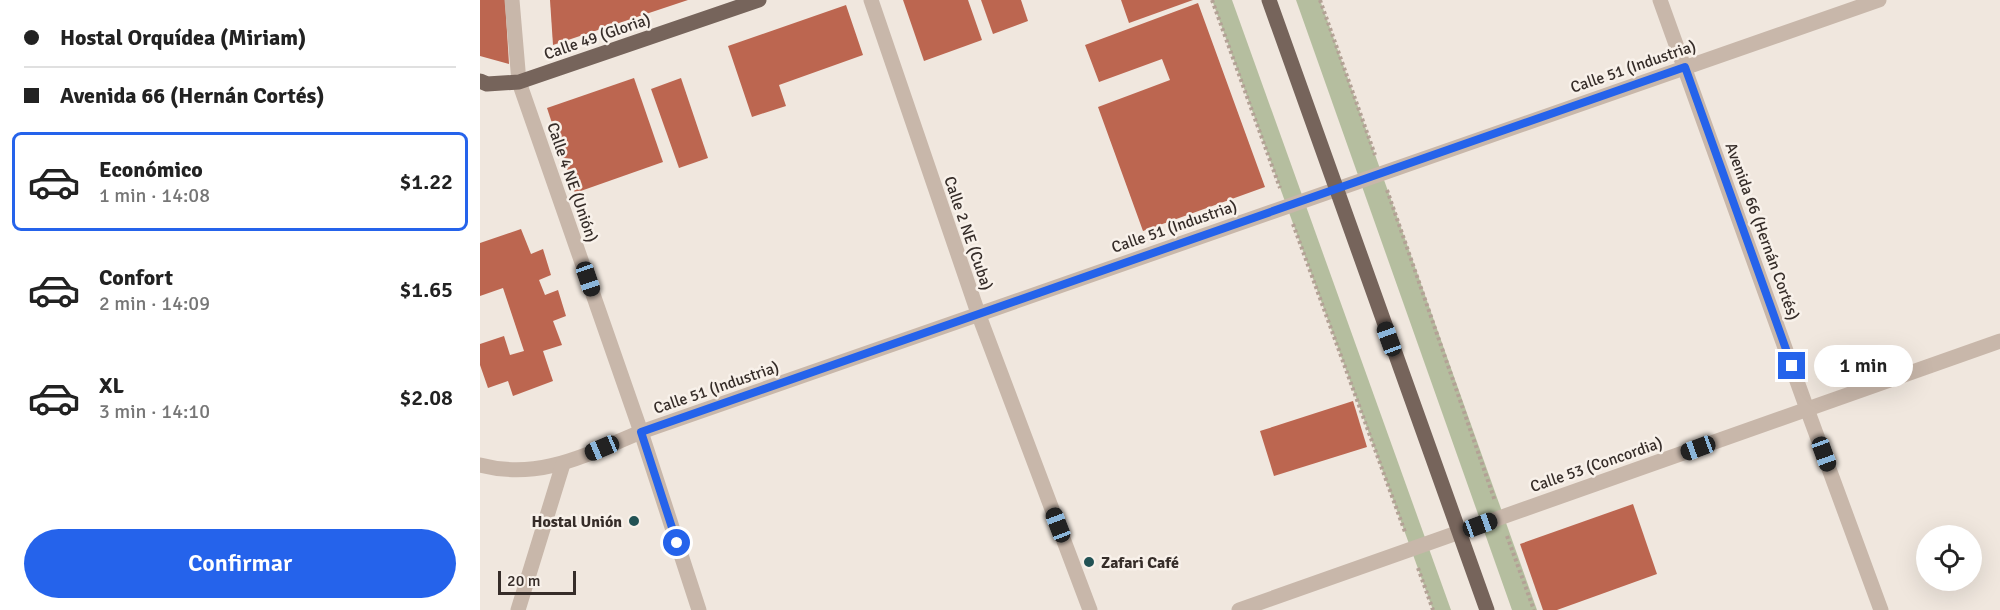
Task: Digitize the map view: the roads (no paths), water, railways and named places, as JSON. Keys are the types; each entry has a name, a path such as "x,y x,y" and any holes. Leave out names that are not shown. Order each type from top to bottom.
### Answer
{"main road":[{"name":"Calle 49 (Gloria)","path":"480,81 487,84 519,82 759,0"},
{"path":"1269,0 1487,610"}],"street":[{"name":"Calle 4 NE (Unión)","path":"512,0 519,82 641,432 699,610"},
{"name":"Calle 2 NE (Cuba)","path":"872,0 978,314 1090,610"},
{"name":"Avenida 66 (Hernán Cortés)","path":"1660,0 1881,610"},
{"name":"Calle 51 (Industria)","path":"480,465 495,469 522,471 563,464 641,432 1879,0"},
{"name":"Calle 53 (Concordia)","path":"1239,610 2000,341"},
{"path":"518,610 563,464"}],"place":[{"name":"Hostal Unión","path":"634,521"},
{"name":"Zafari Café","path":"1089,562"}]}
